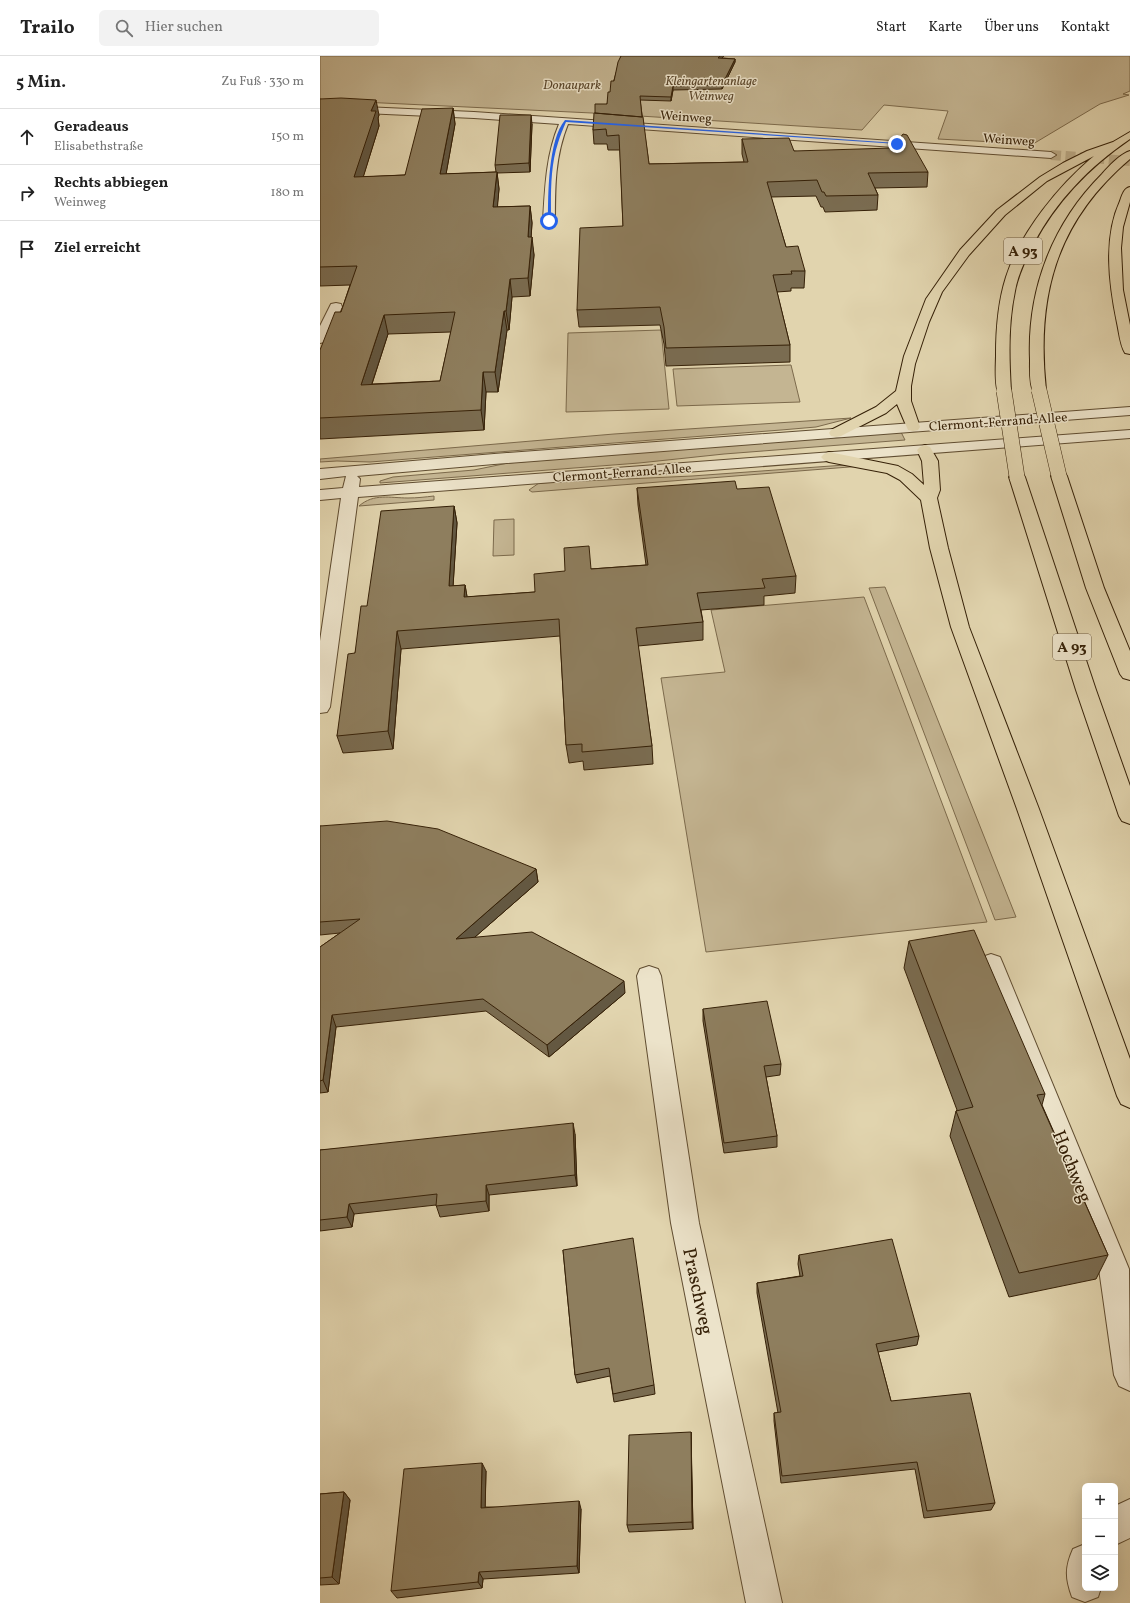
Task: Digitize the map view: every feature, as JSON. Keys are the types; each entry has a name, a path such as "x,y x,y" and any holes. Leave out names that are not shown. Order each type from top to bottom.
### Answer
{"highway":[{"name":"A 93","path":"1130,134 1102,153 1061,192 1043,216 1024,250 1013,276 1006,307 1002,353 1004,391 1017,477 1086,690 1130,816"},
{"path":"913,427 908,414 903,392 913,350 932,299 960,257 976,237 1001,212 1026,191 1052,174 1088,154 1116,144"},
{"name":"A 93","path":"1130,154 1089,194 1072,219 1055,250 1045,277 1040,302 1036,358 1039,390 1059,476 1095,588 1130,674"},
{"path":"1130,190 1116,229 1115,253 1121,309 1130,350"},
{"path":"836,433 881,410 903,392"},
{"path":"925,450 930,461 932,490 929,498 939,548 960,627 1028,809 1130,1096"},
{"path":"829,457 892,470 906,477 929,498"}],"street":[{"name":"Weinweg","path":"320,108 565,121 1050,155"},
{"path":"549,221 550,180 553,158 556,144 565,121"},
{"path":"320,339 336,307"},
{"name":"Clermont-Ferrand-Allee","path":"320,474 494,459 1130,411"},
{"name":"Clermont-Ferrand-Allee","path":"1084,415 1130,430"},
{"name":"Clermont-Ferrand-Allee","path":"913,427 972,446"},
{"name":"Clermont-Ferrand-Allee","path":"913,427 925,450"},
{"name":"Clermont-Ferrand-Allee","path":"320,495 1130,434"},
{"path":"320,707 353,472"},
{"name":"Hochweg","path":"991,964 1114,1269 1130,1375"},
{"name":"Praschweg","path":"649,976 685,1223 764,1603"},
{"path":"1118,1526 1130,1516"},
{"path":"1085,1591 1086,1603"}],"green space":[{"path":"320,56 1130,56 1130,91 1123,94 1129,95 1100,104 1033,144 938,139 948,111 884,105 862,130 592,113 320,100"},
{"path":"661,330 669,409 566,412 568,333"},
{"path":"791,365 800,402 677,406 673,369"},
{"path":"851,418 816,427 781,430 370,462 320,462 320,459 614,434"},
{"path":"901,432 905,440 724,454 639,463 380,483 380,481 393,477 474,470 508,463"},
{"path":"845,465 862,466 532,492 529,490 539,483 692,476"},
{"path":"434,496 434,500 359,506 370,499 382,497 411,498"},
{"path":"514,519 514,555 493,556 494,520"},
{"path":"885,587 1016,917 995,920 869,588"},
{"path":"864,597 987,922 706,952 661,678 725,672 711,610"}],"building":[{"path":"621,56 720,56 718,58 735,59 722,85 673,86 671,97 640,96 642,117 595,113 595,104 607,104 611,81 614,81 618,62"},
{"path":"341,98 376,100 371,111 376,111 354,177 405,175 422,109 453,108 440,174 497,172 493,207 530,206 528,237 532,237 528,278 510,279 495,372 483,372 481,410 320,418 320,350 335,312 341,312 357,266 320,267 320,99","holes":["455,312 440,381 361,385 384,315"]},
{"path":"594,113 643,117 649,164 748,162 742,139 789,138 794,151 892,148 903,134 907,135 928,172 868,173 878,195 826,196 824,192 822,192 817,180 767,182 786,247 798,246 805,271 791,271 792,274 773,275 790,345 666,348 660,307 577,310 580,228 623,226 619,135 607,136 606,129 593,130"},
{"path":"500,115 531,115 529,163 495,165"},
{"path":"735,481 737,489 769,487 796,576 762,579 765,588 697,593 703,622 636,628 652,746 582,752 582,744 566,745 559,619 397,631 388,731 337,736 348,654 355,653 361,606 367,606 381,511 454,506 449,586 465,585 464,597 535,592 534,574 565,571 564,548 589,546 591,569 648,565 637,488"},
{"path":"387,821 438,829 536,869 456,939 532,932 624,981 547,1045 483,999 332,1015 323,1080 320,1081 320,947 360,919 320,922 320,826"},
{"path":"974,930 1045,1094 1037,1095 1108,1255 1019,1273 956,1111 973,1107 909,941"},
{"path":"767,1001 781,1064 764,1066 777,1136 724,1143 703,1009"},
{"path":"573,1123 575,1175 486,1185 486,1201 436,1206 437,1194 349,1204 347,1217 320,1220 320,1150"},
{"path":"633,1238 654,1385 613,1394 609,1368 575,1375 563,1250"},
{"path":"892,1239 919,1336 876,1344 891,1401 970,1393 995,1503 927,1511 917,1462 782,1476 774,1413 781,1412 757,1283 803,1276 799,1255"},
{"path":"691,1432 692,1522 627,1525 629,1435"},
{"path":"482,1463 481,1508 579,1501 577,1566 479,1572 478,1582 391,1591 404,1469"},
{"path":"344,1492 332,1577 320,1578 320,1494"}],"tunnel":[{"path":"1051,155 1130,161"}],"route":[{"path":"549,221 550,180 553,158 556,144 565,121 897,144"}],"park label":[{"name":"Donaupark","path":"572,84"},
{"name":"Kleingartenanlage Weinweg","path":"711,88"}]}
